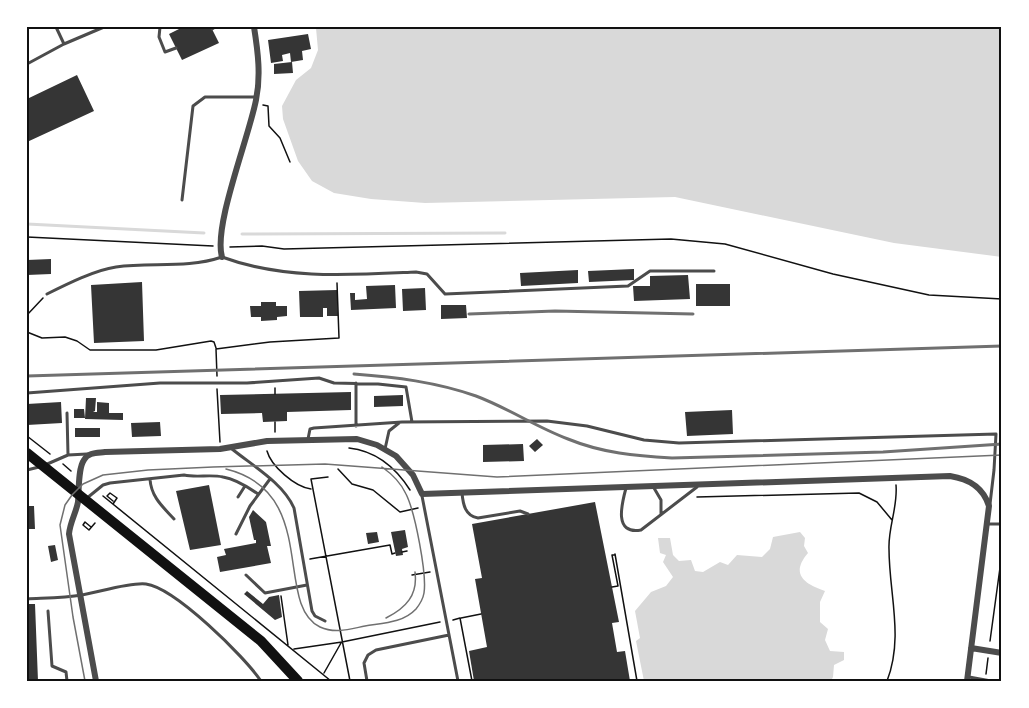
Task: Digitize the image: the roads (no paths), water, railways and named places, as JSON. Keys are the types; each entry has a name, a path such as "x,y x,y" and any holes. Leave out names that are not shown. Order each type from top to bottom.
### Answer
{"main road":[{"path":"27,453 261,641 298,681"}],"street":[{"path":"222,257 219,246 225,214 257,100 260,65 254,27"},
{"path":"96,681 69,534 77,506 82,465 86,457 92,454 220,448 267,441 308,439 357,439 385,449 408,469 422,494 896,478 960,478 969,481 982,491 989,506 967,679"},
{"path":"972,648 1002,653"}],"lane":[{"path":"56,27 64,44"},
{"path":"27,64 64,44 104,27"},
{"path":"160,27 159,37 165,52 176,48"},
{"path":"182,200 193,106 205,97 257,100"},
{"path":"47,294 64,285 115,267 202,263 222,257 244,265 337,276 417,272 427,274 445,294 628,286 650,271 714,271"},
{"path":"27,393 160,383 319,378 334,383 406,387 412,422"},
{"path":"356,383 356,426"},
{"path":"67,412 68,455"},
{"path":"308,439 308,432 312,428 402,422 547,421 587,426 644,440 679,443 996,434 989,506"},
{"path":"385,449 389,431 402,422"},
{"path":"230,447 286,494 294,508 312,611 315,616 325,621"},
{"path":"27,470 68,455 92,454"},
{"path":"77,506 103,485 184,475 232,479 258,494"},
{"path":"150,479 150,488 157,501 174,519"},
{"path":"236,534 258,494 270,479"},
{"path":"651,485 662,500 661,514"},
{"path":"627,486 620,512 622,521 629,529 635,531 641,530 700,485"},
{"path":"238,497 245,486"},
{"path":"462,493 466,510 473,518 520,511 528,514"},
{"path":"422,494 458,681"},
{"path":"988,524 1002,524"},
{"path":"246,575 265,593 307,585"},
{"path":"27,599 80,596 141,584 159,588 230,645 261,681"},
{"path":"48,611 52,666 66,672 67,681"},
{"path":"367,681 364,663 368,655 376,650 449,635"},
{"path":"284,664 289,681"},
{"path":"967,679 991,681"}],"waterway":[{"path":"27,224 204,233"},
{"path":"242,234 505,233"}],"tram line":[{"path":"85,681 60,525 65,505 72,495 83,484 103,475 148,470 325,464 497,477 1002,455"},
{"path":"226,469 255,481 274,500 285,523 299,596 306,615 320,627 337,631 399,620 411,614 424,595 422,558 409,503 399,482 382,467"},
{"path":"386,618 409,600 415,587 415,572"}],"railway":[{"path":"469,314 555,311 693,314"},
{"path":"27,376 1002,346"},
{"path":"354,374 415,381 461,391 581,444 632,455 672,458 883,452 1002,444"}]}
